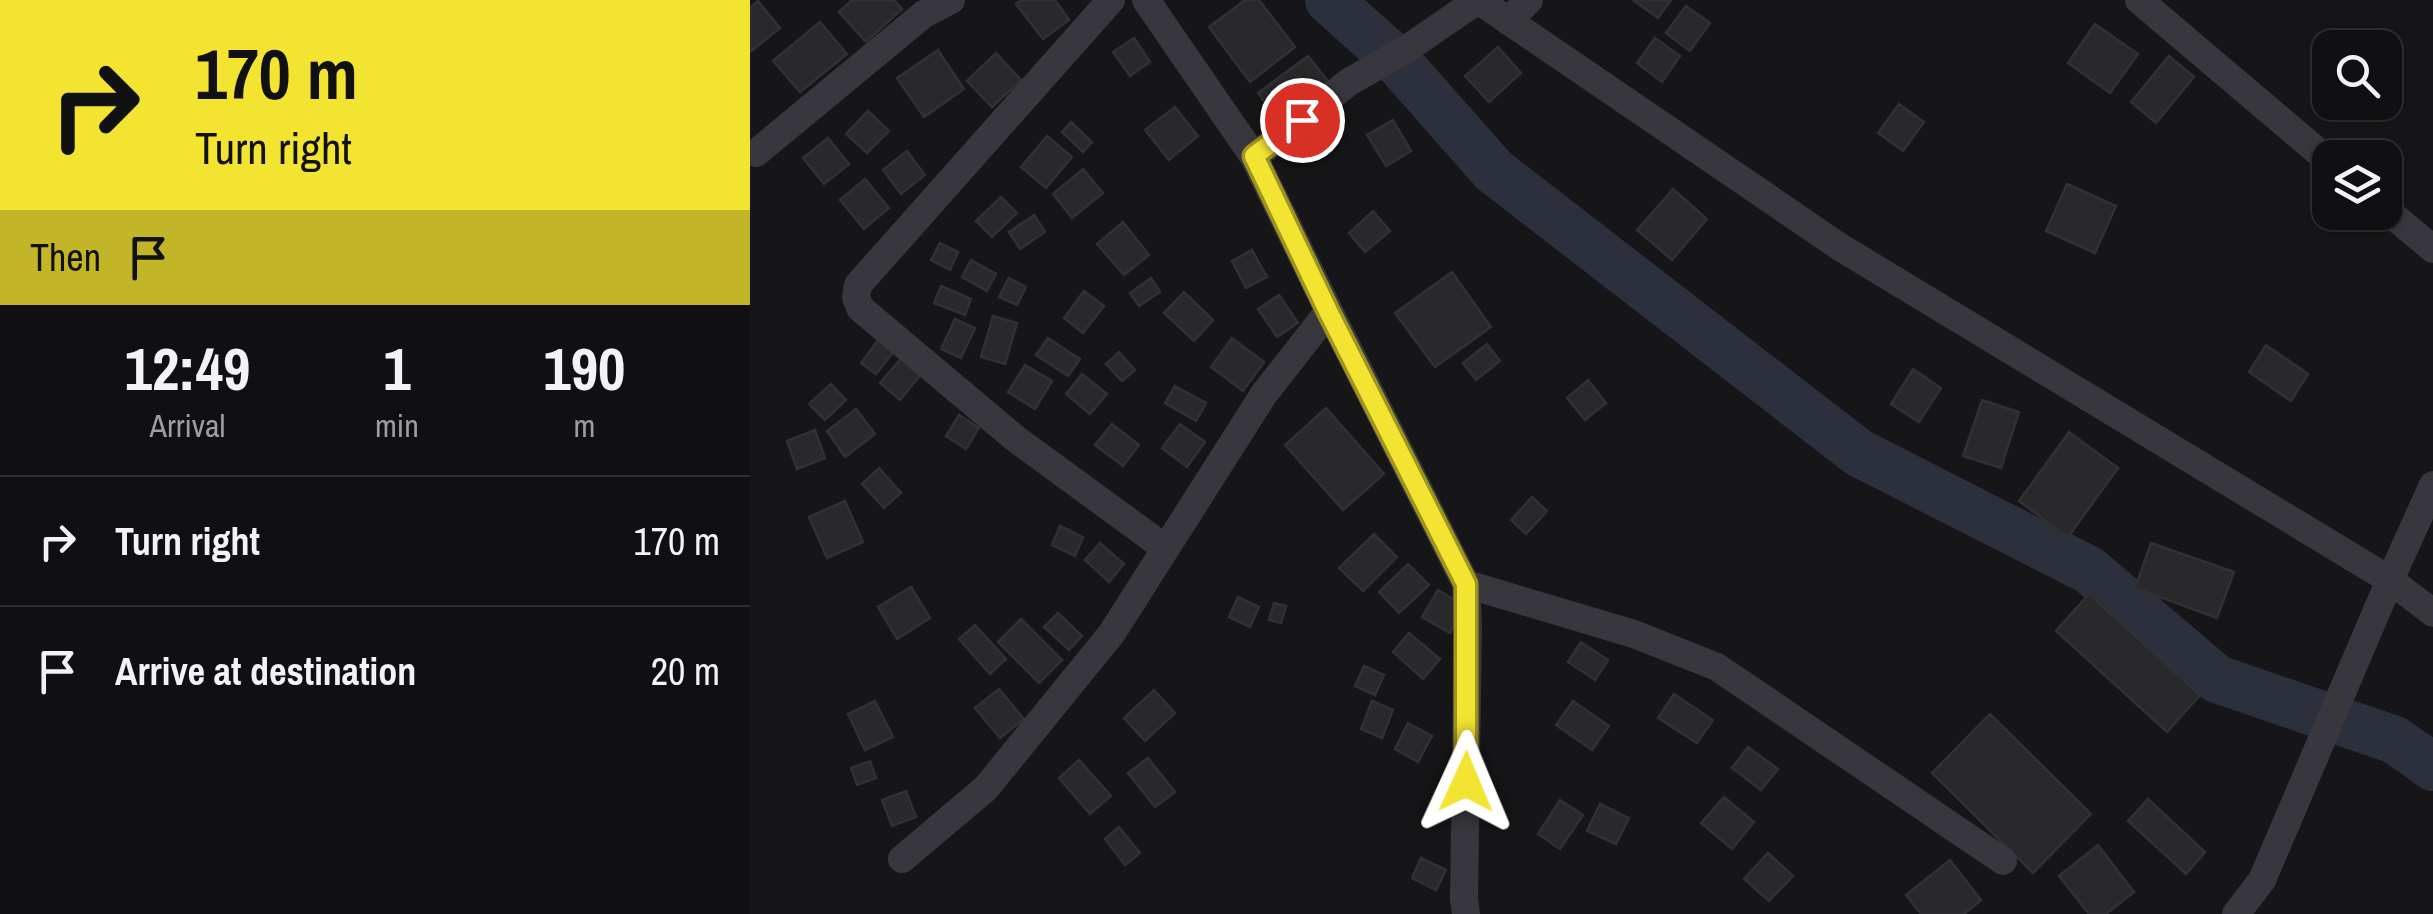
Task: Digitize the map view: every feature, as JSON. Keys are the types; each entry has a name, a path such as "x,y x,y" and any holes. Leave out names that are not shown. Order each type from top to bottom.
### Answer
{"street":[{"path":"756,152 918,7 951,0"},
{"path":"1111,0 858,286 856,297 860,308 1016,438 1165,548"},
{"path":"1146,0 1254,156 1466,584 1466,914"},
{"path":"1254,156 1349,82 1405,50 1478,0 1840,247 2390,580 2433,613"},
{"path":"1508,22 1529,0"},
{"path":"2139,0 2312,147"},
{"path":"2402,223 2433,250"},
{"path":"902,859 986,788 1112,633 1264,394 1328,311"},
{"path":"2236,914 2262,880 2433,485"},
{"path":"1466,584 1634,634 1717,666 2003,861"}],"building":[{"path":"852,0 894,0 902,9 866,42 839,12"},
{"path":"1022,0 1055,0 1069,20 1043,39 1016,4"},
{"path":"1245,0 1259,0 1295,47 1250,82 1209,27"},
{"path":"1633,0 1671,0 1658,18"},
{"path":"758,1 780,28 750,52 750,8"},
{"path":"1686,6 1710,23 1690,51 1666,33"},
{"path":"820,22 847,54 800,92 773,61"},
{"path":"2095,24 2138,54 2110,93 2068,63"},
{"path":"1134,38 1150,62 1130,76 1113,52"},
{"path":"1655,38 1680,56 1662,82 1637,63"},
{"path":"1498,47 1521,73 1489,102 1465,76"},
{"path":"938,50 964,89 924,117 897,78"},
{"path":"996,53 1021,80 992,107 967,81"},
{"path":"1308,56 1330,84 1280,122 1258,93"},
{"path":"2169,56 2194,77 2156,123 2131,102"},
{"path":"1899,104 1924,122 1903,151 1878,133"},
{"path":"1175,107 1198,136 1169,160 1145,130"},
{"path":"868,111 889,131 867,153 846,134"},
{"path":"1393,120 1411,151 1386,166 1367,135"},
{"path":"1071,122 1092,142 1083,152 1062,132"},
{"path":"1047,136 1072,157 1046,188 1021,167"},
{"path":"828,138 849,164 824,184 803,158"},
{"path":"907,151 925,175 901,194 883,170"},
{"path":"1083,169 1103,193 1072,218 1053,194"},
{"path":"865,179 889,208 864,229 840,200"},
{"path":"2067,184 2116,206 2095,253 2046,231"},
{"path":"1673,189 1707,219 1672,260 1637,230"},
{"path":"1001,197 1017,213 992,237 976,221"},
{"path":"1373,211 1390,231 1365,252 1349,233"},
{"path":"1034,215 1045,232 1020,249 1009,232"},
{"path":"1123,222 1149,255 1124,275 1097,244"},
{"path":"940,243 958,252 950,270 931,260"},
{"path":"1252,250 1267,277 1246,288 1232,261"},
{"path":"971,260 996,274 987,291 962,277"},
{"path":"1452,272 1491,327 1435,367 1395,313"},
{"path":"1009,278 1026,287 1017,305 999,297"},
{"path":"1151,278 1160,292 1139,306 1130,293"},
{"path":"941,286 971,299 965,315 934,303"},
{"path":"1084,291 1104,306 1083,333 1064,318"},
{"path":"1184,292 1213,320 1194,341 1164,313"},
{"path":"1279,295 1298,323 1277,337 1258,309"},
{"path":"993,316 1017,323 1005,364 981,357"},
{"path":"955,319 975,328 961,358 941,349"},
{"path":"1048,338 1080,359 1068,376 1036,355"},
{"path":"1232,338 1264,362 1243,391 1211,367"},
{"path":"879,339 894,351 876,374 861,363"},
{"path":"1487,344 1500,361 1476,380 1463,363"},
{"path":"2266,345 2308,374 2291,401 2249,372"},
{"path":"1119,352 1135,370 1122,381 1106,364"},
{"path":"905,354 924,371 900,400 880,383"},
{"path":"1025,365 1052,381 1035,409 1008,392"},
{"path":"1913,369 1941,388 1919,422 1891,404"},
{"path":"1082,374 1107,394 1090,414 1066,394"},
{"path":"1588,380 1606,403 1585,420 1567,398"},
{"path":"831,384 846,400 825,420 809,404"},
{"path":"1175,386 1206,403 1196,421 1165,403"},
{"path":"1982,400 2019,412 2001,468 1963,456"},
{"path":"1326,408 1384,474 1343,510 1285,445"},
{"path":"856,409 875,434 845,457 827,431"},
{"path":"959,415 979,428 966,449 946,436"},
{"path":"1112,424 1139,445 1123,466 1095,445"},
{"path":"1180,424 1205,442 1187,467 1162,448"},
{"path":"815,430 825,458 797,469 787,441"},
{"path":"2069,432 2118,468 2068,537 2019,501"},
{"path":"879,468 901,493 884,508 862,484"},
{"path":"1532,497 1547,511 1526,534 1511,520"},
{"path":"845,501 863,542 827,558 809,517"},
{"path":"1060,526 1083,537 1075,556 1052,545"},
{"path":"1374,534 1397,557 1363,591 1339,568"},
{"path":"1100,543 1124,564 1109,582 1085,560"},
{"path":"2151,543 2234,572 2217,618 2135,588"},
{"path":"1408,564 1429,585 1399,613 1379,592"},
{"path":"911,587 930,618 897,639 878,607"},
{"path":"1438,590 1465,606 1450,633 1422,617"},
{"path":"2089,594 2200,695 2167,732 2056,631"},
{"path":"1238,597 1259,607 1250,627 1229,617"},
{"path":"1274,603 1286,606 1281,623 1269,620"},
{"path":"1058,613 1082,636 1069,650 1044,627"},
{"path":"1021,619 1062,660 1039,683 998,642"},
{"path":"975,625 1006,659 990,674 959,639"},
{"path":"1409,633 1440,659 1423,679 1393,652"},
{"path":"1581,642 1608,660 1595,680 1568,662"},
{"path":"1364,666 1384,675 1375,695 1355,686"},
{"path":"999,689 1024,719 1000,738 975,708"},
{"path":"1154,690 1175,713 1145,741 1124,718"},
{"path":"1674,694 1713,720 1697,743 1658,718"},
{"path":"875,701 893,737 865,750 848,714"},
{"path":"1372,701 1393,710 1382,738 1361,729"},
{"path":"1573,701 1609,726 1592,750 1556,725"},
{"path":"1990,714 2091,814 2033,873 1932,773"},
{"path":"1408,723 1432,736 1418,762 1395,749"},
{"path":"1748,747 1778,769 1761,790 1732,768"},
{"path":"1148,758 1175,792 1155,807 1128,773"},
{"path":"1079,760 1111,796 1090,814 1059,778"},
{"path":"870,761 876,778 857,785 851,768"},
{"path":"906,791 916,817 892,826 882,800"},
{"path":"1724,797 1754,822 1732,849 1701,823"},
{"path":"2148,799 2205,852 2186,874 2128,821"},
{"path":"1560,800 1583,815 1560,849 1538,834"},
{"path":"1600,804 1629,818 1616,844 1587,831"},
{"path":"1119,827 1140,853 1125,865 1105,839"},
{"path":"2098,845 2134,892 2106,914 2089,914 2059,876"},
{"path":"1768,853 1793,876 1769,901 1744,879"},
{"path":"1421,858 1446,870 1436,890 1412,878"},
{"path":"1950,860 1981,900 1964,914 1921,914 1906,895"}],"waterway":[{"path":"1329,0 1396,60 1494,171 1859,453 2089,570 2217,679 2395,740 2433,767"}],"route":[{"path":"1302,120 1254,156 1466,584 1466,782"}]}
